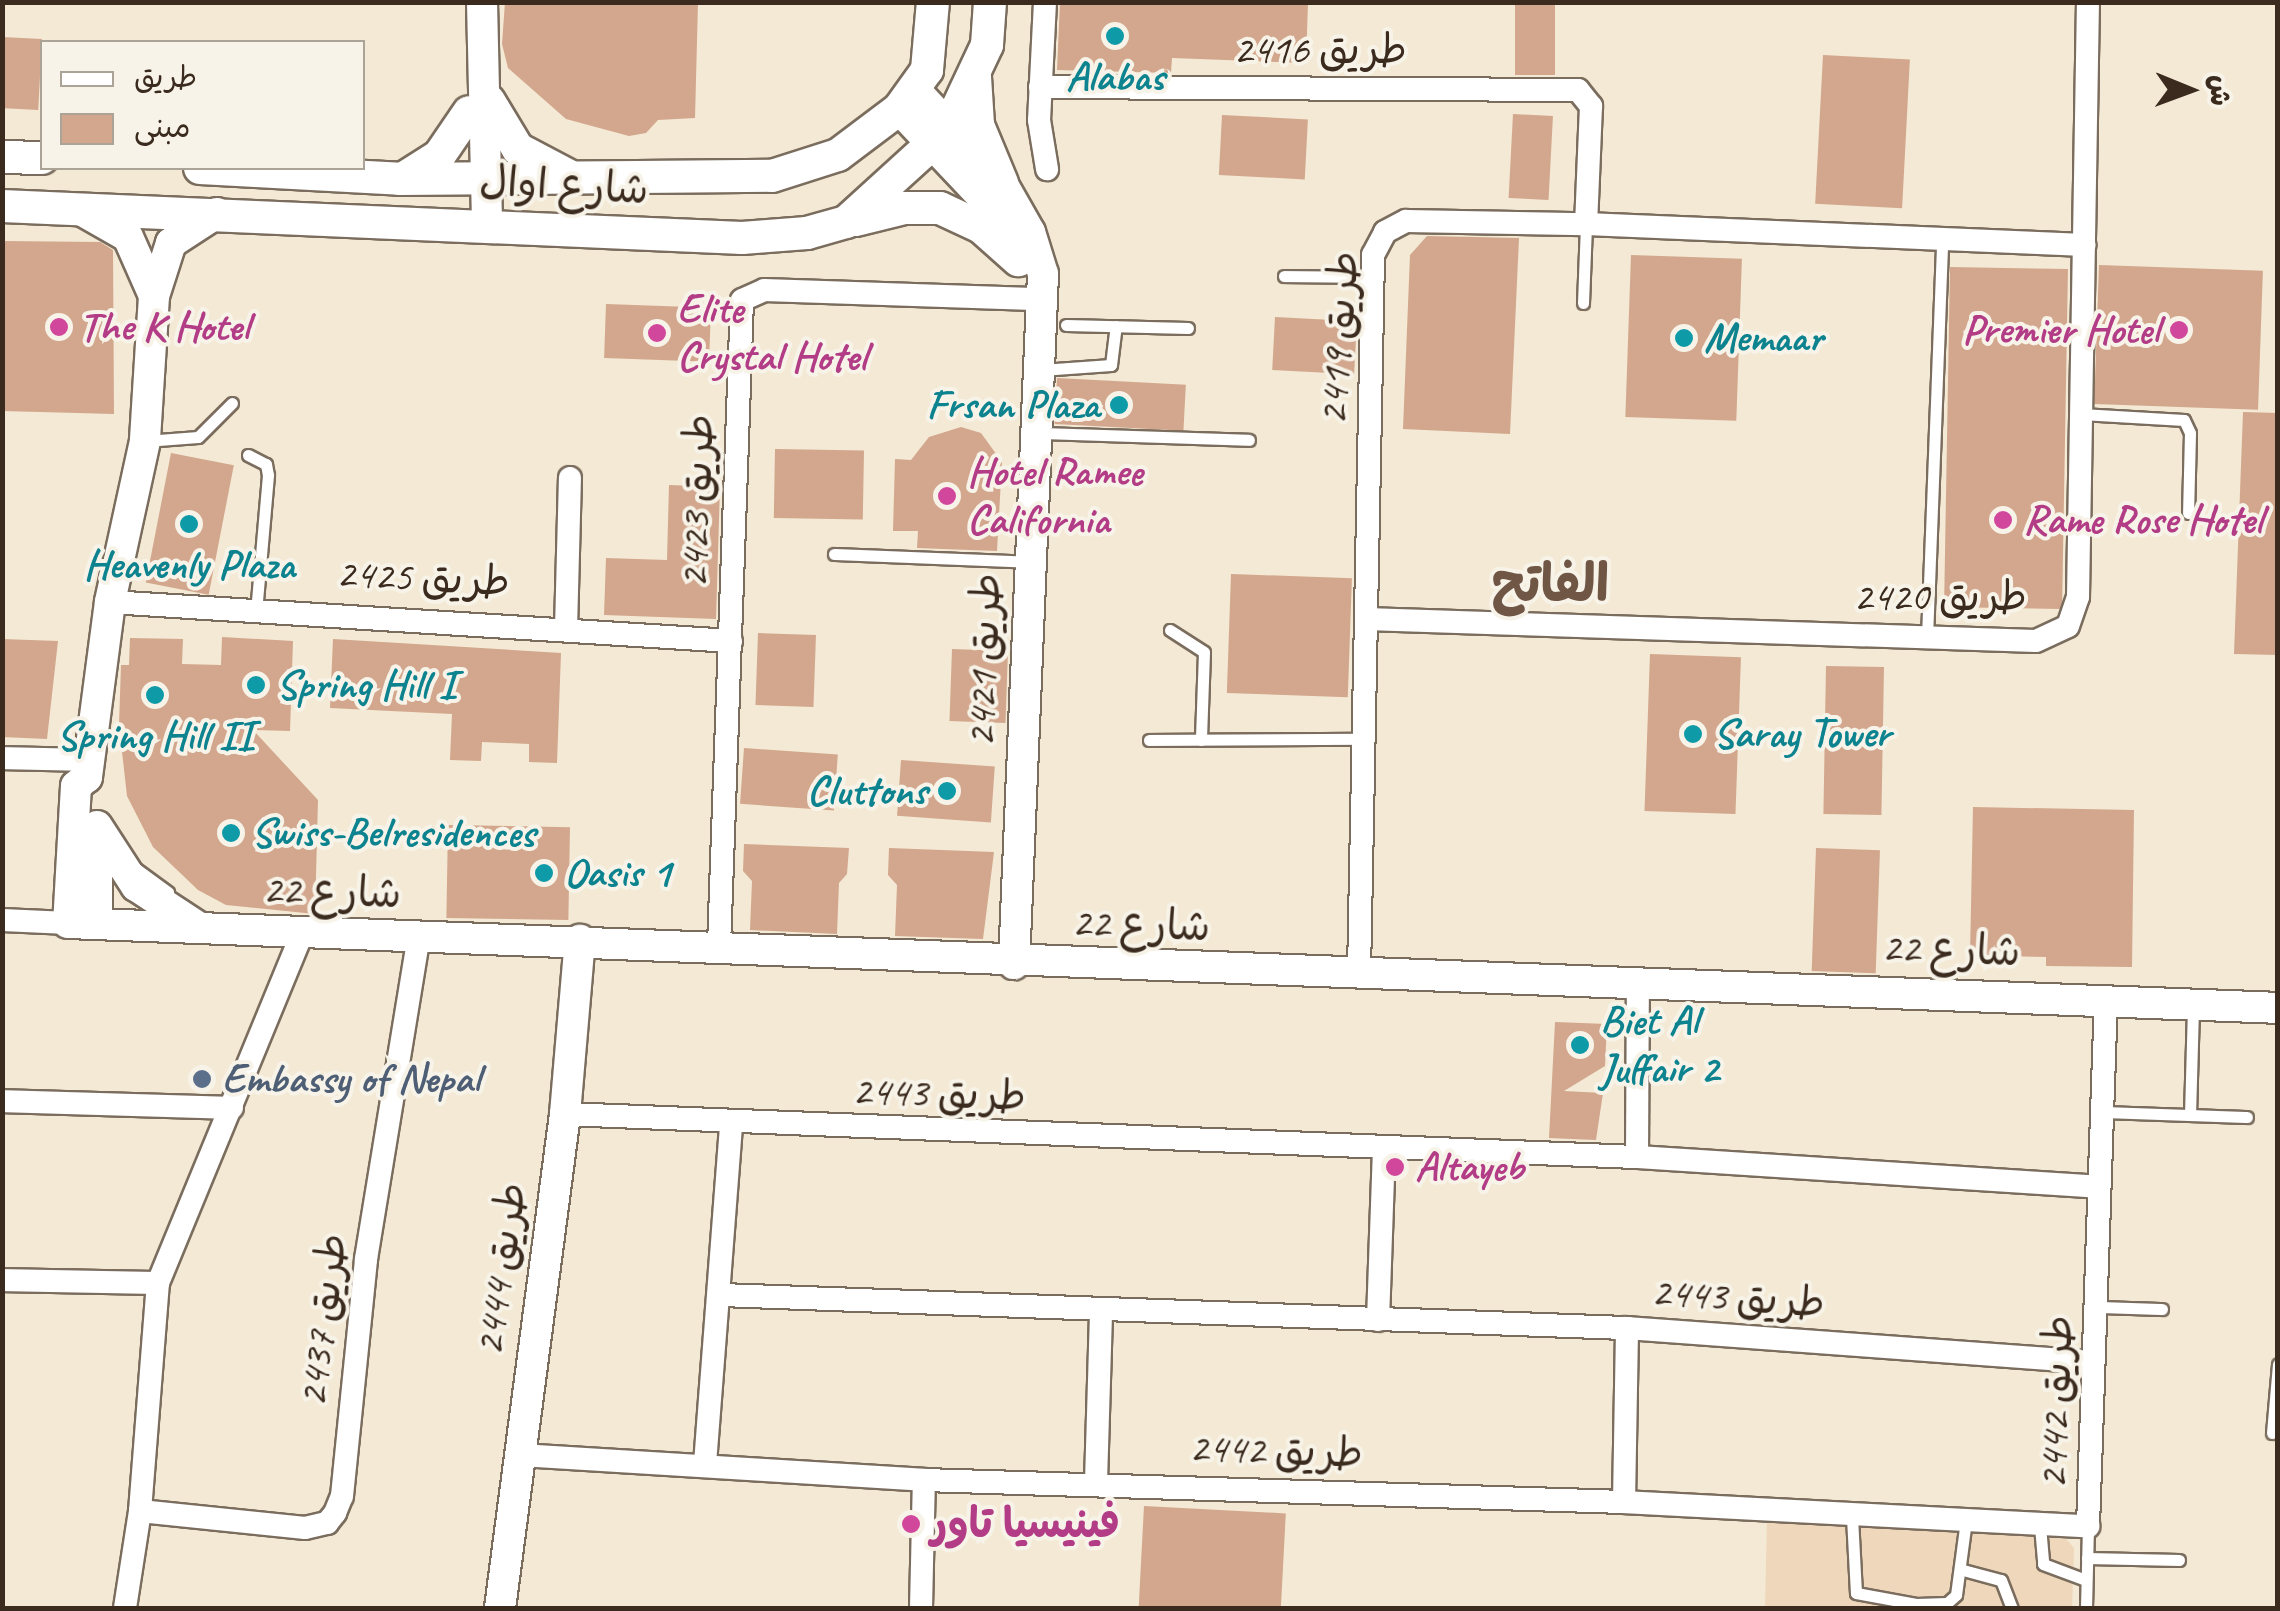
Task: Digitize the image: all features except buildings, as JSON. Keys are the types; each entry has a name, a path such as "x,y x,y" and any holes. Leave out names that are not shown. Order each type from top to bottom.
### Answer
{"main road":[{"path":"906,99 927,70 933,2"},
{"name":"شارع اوال","path":"2,206 477,223 742,238 808,234 846,222 941,138 975,77 987,45 990,2"},
{"path":"975,77 978,125 1002,183"},
{"name":"شارع اوال","path":"236,170 478,180 772,176 838,155 906,99"},
{"path":"400,179 439,156 479,106 518,149 580,181"},
{"path":"846,222 904,208 940,208 981,227 1018,260"}],"street":[{"path":"477,223 482,2"},
{"path":"1045,2 1040,87 1047,169"},
{"name":"طريق 2420","path":"1363,605 2036,641 2068,626 2078,597 2082,414 2089,384 2092,277 2086,245 2088,2"},
{"name":"طريق 2416","path":"1040,87 1578,90 1591,106 1586,224"},
{"name":"طريق 2421","path":"906,99 941,138 988,203 1041,299"},
{"name":"طريق 2421","path":"941,138 1002,183 1038,249 1041,299 1030,562 1018,656 1014,964"},
{"path":"78,209 128,238 154,296"},
{"path":"82,923 97,826 95,792 88,769 110,602 145,441 154,296 171,243 220,212"},
{"name":"طريق 2419","path":"1359,973 1360,675 1373,255 1384,232 1406,221 1586,224 2086,245"},
{"name":"طريق 2423","path":"719,946 742,300 756,290 1041,299"},
{"path":"566,630 570,478"},
{"name":"طريق 2425","path":"110,602 731,640"},
{"path":"2,758 88,769"},
{"path":"82,923 76,786 88,769"},
{"path":"97,826 116,862 154,902 195,925"},
{"name":"شارع 22","path":"2,920 195,925 301,936 719,946 1014,964 1638,981 2278,1008"},
{"path":"125,1608 140,1511 158,1283 301,936"},
{"name":"طريق 2437","path":"140,1511 305,1528 326,1523 335,1512 366,1259 418,937"},
{"name":"طريق 2444","path":"500,1608 565,1114 580,940"},
{"path":"1637,1157 1638,981"},
{"name":"طريق 2442","path":"519,1455 924,1480 1096,1482 1624,1502 1852,1517 2088,1526 2098,1307 2095,1187 2106,998"},
{"path":"2,1101 232,1108"},
{"name":"طريق 2443","path":"565,1114 1384,1150 1637,1157 2095,1187"},
{"path":"705,1464 732,1122"},
{"path":"1378,1320 1384,1150"},
{"path":"3,1282 158,1283"},
{"name":"طريق 2443","path":"721,1295 1101,1312 1626,1328 2093,1362"},
{"path":"1096,1482 1101,1312"},
{"path":"1624,1502 1626,1328"},
{"path":"921,1608 924,1480"}],"lane":[{"path":"1583,303 1586,224"},
{"path":"1928,637 1942,241"},
{"path":"1284,276 1373,277"},
{"path":"1066,325 1188,328"},
{"path":"1038,370 1106,367 1116,357 1116,326"},
{"path":"145,441 198,437 232,403"},
{"path":"2082,414 2184,420 2190,433 2188,514"},
{"path":"1036,433 1248,440"},
{"path":"248,456 266,464 268,475 256,611"},
{"path":"834,554 1030,562"},
{"path":"1170,630 1204,652 1201,740"},
{"path":"1149,740 1360,738"},
{"path":"2190,1115 2193,1003"},
{"path":"2102,1112 2247,1116"},
{"path":"2098,1307 2162,1309"},
{"path":"2272,1433 2278,1364"},
{"path":"1852,1517 1851,1581 1862,1597 1946,1603 1963,1570 1966,1520"},
{"path":"2040,1526 2043,1564 2086,1580"},
{"path":"2086,1608 2088,1526"},
{"path":"2087,1558 2178,1560"},
{"path":"1963,1570 2001,1580 2012,1608"}],"shaded area":[{"path":"1767,1519 2060,1532 2074,1548 2072,1608 1765,1608"}],"place":[{"name":"Alabas","path":"1115,36"},
{"name":"The K Hotel","path":"59,327"},
{"name":"Premier Hotel","path":"2179,330"},
{"name":"Elite Crystal Hotel","path":"657,333"},
{"name":"Memaar","path":"1684,338"},
{"name":"Frsan Plaza","path":"1119,405"},
{"name":"Hotel Ramee California","path":"947,496"},
{"name":"Rame Rose Hotel","path":"2003,520"},
{"name":"Heavenly Plaza","path":"189,524"},
{"name":"Spring Hill I","path":"256,685"},
{"name":"Spring Hill II","path":"155,695"},
{"name":"Saray Tower","path":"1693,734"},
{"name":"Cluttons","path":"947,791"},
{"name":"Swiss-Belresidences","path":"231,833"},
{"name":"Oasis 1","path":"544,873"},
{"name":"Biet Al Juffair 2","path":"1580,1045"},
{"name":"Embassy of Nepal","path":"202,1079"},
{"name":"Altayeb","path":"1395,1167"},
{"name":"فينيسيا تاور","path":"911,1524"}],"district":[{"name":"الفاتح","path":"1550,585"}]}
